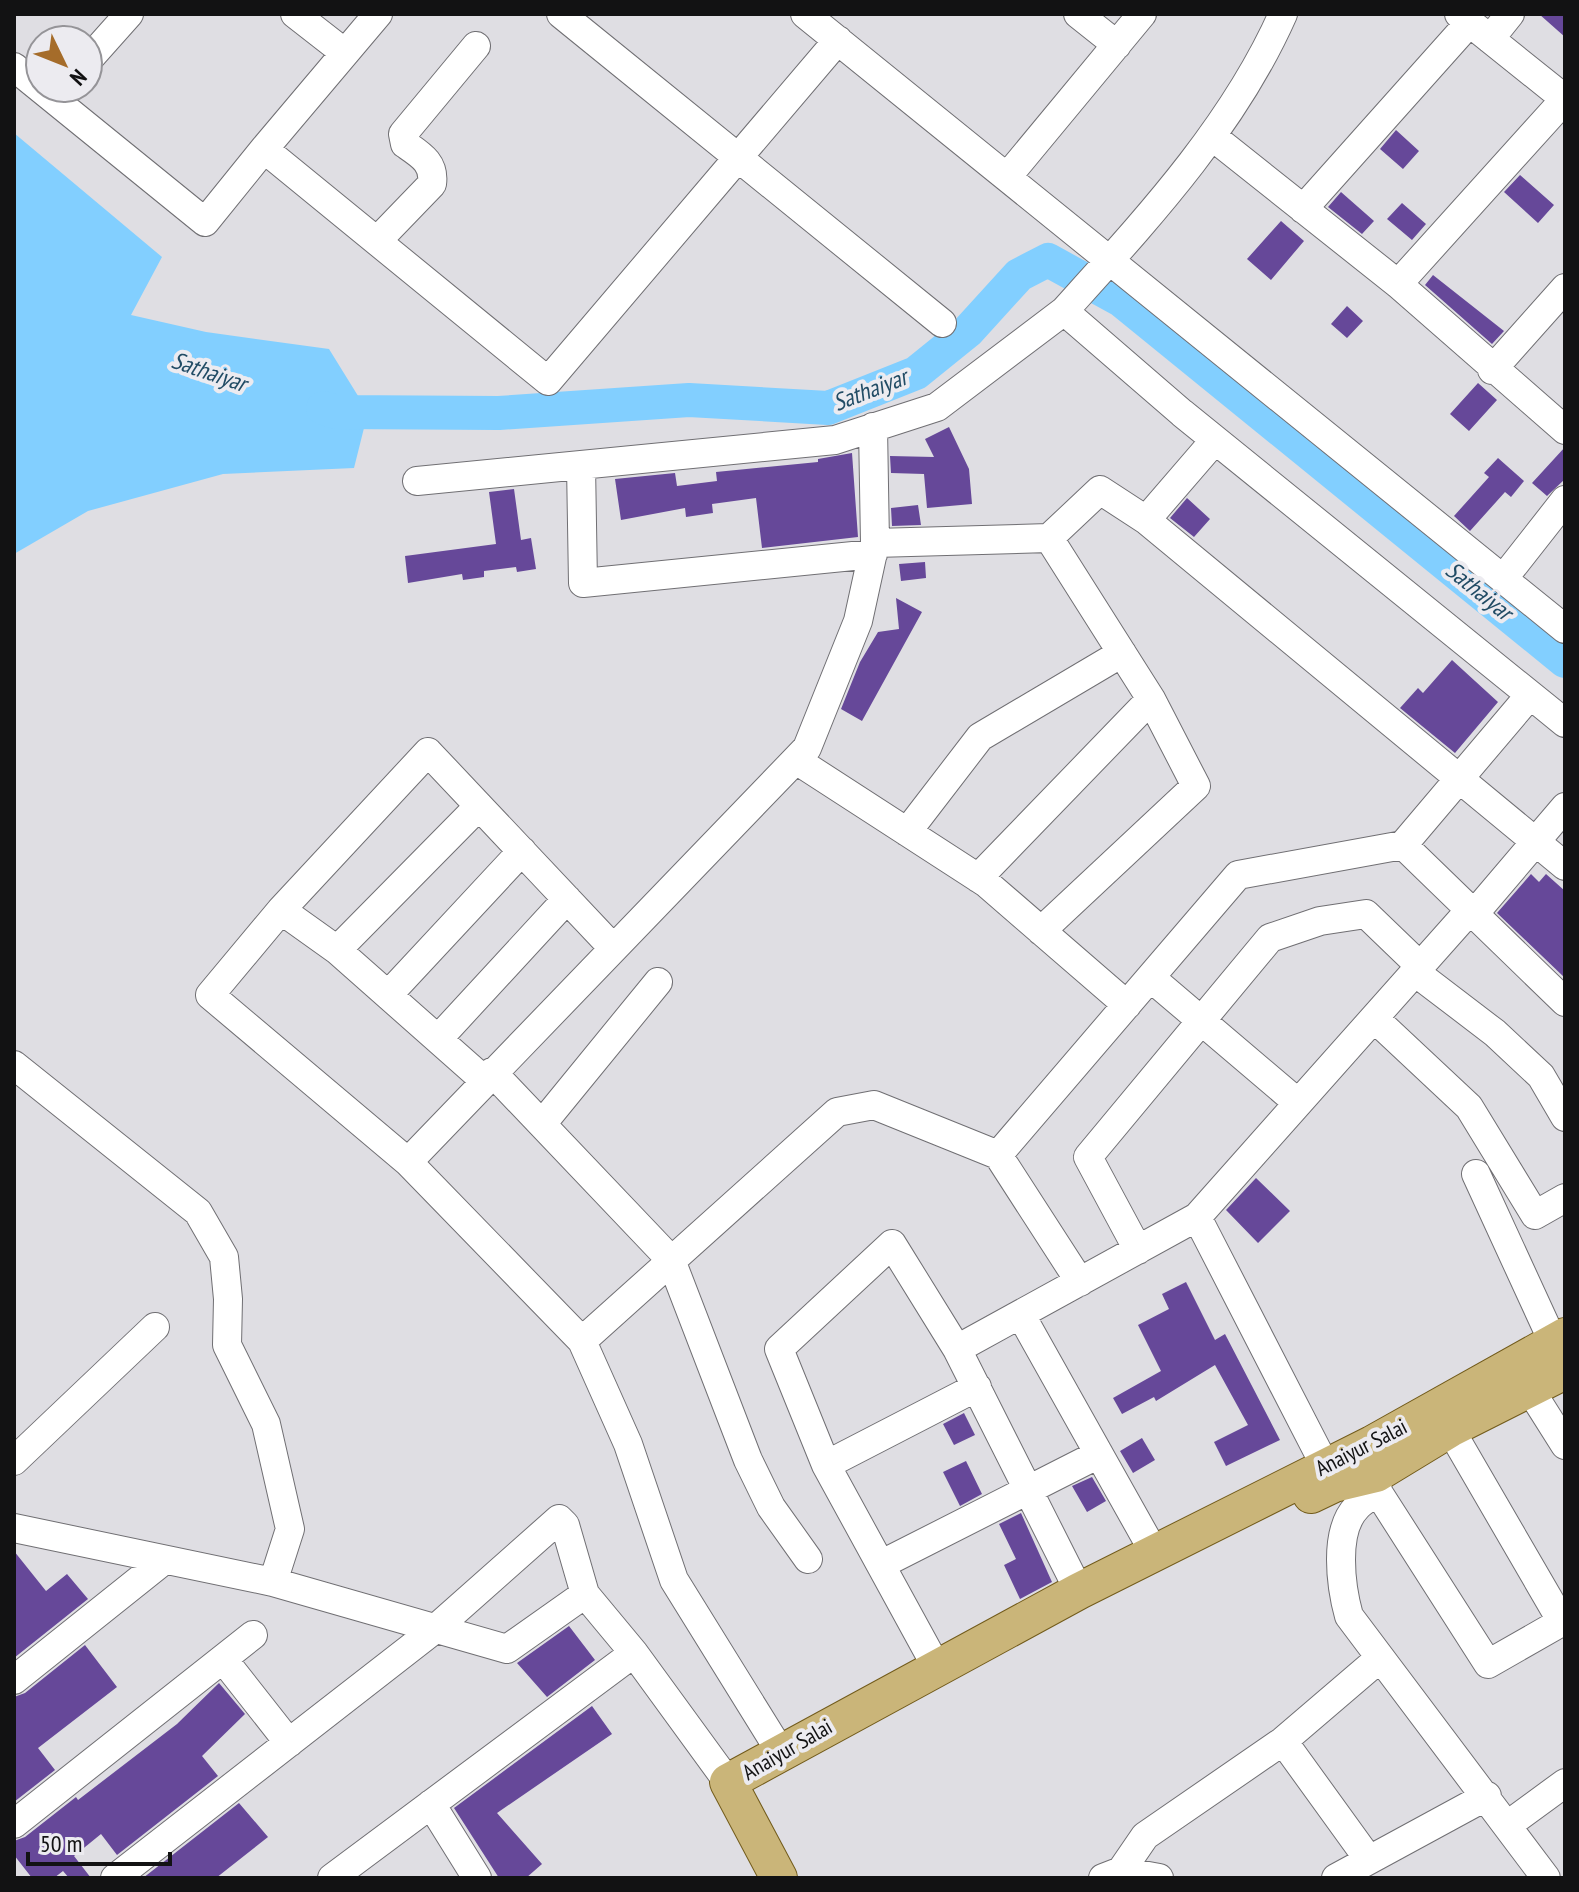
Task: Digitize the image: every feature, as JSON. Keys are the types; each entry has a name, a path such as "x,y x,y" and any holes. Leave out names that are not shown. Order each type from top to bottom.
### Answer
{"main road":[{"name":"Anaiyur Salai","path":"734,1792 932,1692 1330,1474 1372,1444 1562,1354"},
{"name":"Anaiyur Salai","path":"734,1792 780,1751 936,1666 1155,1554 1330,1474 1377,1483 1450,1429 1529,1388 1562,1354"},
{"path":"734,1792 779,1878"}],"street":[{"path":"104,42 129,14"},
{"path":"295,14 345,53"},
{"path":"71,104 205,222 378,14"},
{"path":"561,14 942,323"},
{"path":"805,14 1007,177 1103,266 1565,629"},
{"path":"1078,14 1117,45"},
{"path":"1007,177 1142,14"},
{"path":"417,481 835,440 937,407 1068,306 1213,137 1254,74 1283,14"},
{"path":"1303,209 1473,25 1510,14"},
{"path":"1398,284 1565,99 1473,25"},
{"path":"264,149 548,381 838,40"},
{"path":"377,241 432,184 433,174 428,161 405,144 403,134 476,46"},
{"path":"1213,137 1398,284 1492,370 1565,430"},
{"path":"1492,370 1565,288"},
{"path":"1068,306 1215,440 1565,723"},
{"path":"408,1162 807,748 858,621 874,549 873,427"},
{"path":"1146,520 1215,440"},
{"path":"581,465 583,583 874,549 1049,538 1100,490 1146,520 1565,866"},
{"path":"1503,579 1565,500"},
{"path":"1041,931 1196,786 1151,699 1049,538"},
{"path":"907,832 980,737 1122,653"},
{"path":"998,1155 1238,875 1403,845 1530,695"},
{"path":"978,878 1151,699"},
{"path":"613,948 428,752 281,910 210,995 408,1162 582,1341 628,1444 674,1580 780,1751"},
{"path":"796,760 978,878 1127,1005"},
{"path":"337,950 479,806"},
{"path":"957,1349 1197,1217 1565,807"},
{"path":"1403,845 1565,1002"},
{"path":"388,995 522,851"},
{"path":"438,1039 567,899"},
{"path":"281,910 337,950 438,1039 488,1076 542,1124 671,1260 748,1460 771,1507 808,1559"},
{"path":"1138,1250 1088,1157 1270,938 1320,921 1366,914 1417,969 1495,1033 1541,1076 1565,1117"},
{"path":"1151,978 1298,1103"},
{"path":"542,1124 658,982"},
{"path":"1374,1018 1469,1107 1535,1215"},
{"path":"14,1065 198,1212 224,1257 228,1299 227,1345 266,1424 290,1529 273,1582"},
{"path":"582,1341 837,1112 874,1105 998,1155 1080,1282"},
{"path":"1476,1174 1562,1354"},
{"path":"1504,1230 1565,1198"},
{"path":"1197,1217 1330,1474"},
{"path":"936,1666 826,1465 779,1349 892,1244 957,1349 1079,1591"},
{"path":"1021,1315 1155,1554"},
{"path":"14,1461 155,1327"},
{"path":"826,1465 977,1387"},
{"path":"1529,1388 1565,1445"},
{"path":"1450,1429 1563,1621 1488,1664 1377,1483 1356,1508 1340,1561 1341,1589 1349,1616 1509,1824 1546,1878"},
{"path":"882,1564 1099,1454"},
{"path":"115,1878 435,1629 559,1519 565,1525 585,1594 634,1653 734,1792"},
{"path":"14,1528 273,1582 507,1649 585,1594"},
{"path":"14,1680 163,1561"},
{"path":"14,1824 253,1635"},
{"path":"337,1876 634,1653"},
{"path":"1112,1874 1145,1836 1283,1741 1380,1658"},
{"path":"223,1659 289,1743"},
{"path":"1283,1741 1369,1860"},
{"path":"1509,1824 1565,1783"},
{"path":"1336,1878 1487,1796"},
{"path":"431,1804 477,1878"},
{"path":"1112,1874 1159,1878"}],"water":[{"path":"14,133 162,257 131,315 206,332 329,349 368,412 354,468 223,474 88,511 14,554"}],"building":[{"path":"1539,14 1565,14 1565,37"},
{"path":"1396,130 1419,151 1403,169 1380,149"},
{"path":"1520,175 1554,205 1538,223 1504,192"},
{"path":"1341,192 1374,221 1362,234 1328,207"},
{"path":"1402,203 1426,224 1412,240 1387,219"},
{"path":"1281,221 1304,241 1271,280 1247,259"},
{"path":"1433,275 1504,331 1492,344 1425,285"},
{"path":"1347,306 1363,321 1347,338 1331,324"},
{"path":"1478,383 1497,400 1469,431 1450,414"},
{"path":"949,427 969,469 972,504 927,508 924,474 891,473 890,456 934,457 925,439"},
{"path":"1565,447 1565,479 1547,496 1532,483"},
{"path":"852,453 858,537 762,548 756,498 712,504 713,513 686,517 685,508 621,520 615,479 675,473 677,486 717,481 716,472 818,462 818,459"},
{"path":"1498,458 1524,481 1511,497 1505,492 1470,531 1454,516 1489,477 1484,473"},
{"path":"514,489 521,540 531,538 536,569 517,572 516,567 484,571 484,577 463,580 462,574 408,583 405,556 496,544 489,492"},
{"path":"1187,498 1210,519 1194,537 1170,518"},
{"path":"918,505 921,525 892,526 891,508"},
{"path":"925,562 926,578 901,581 899,564"},
{"path":"896,598 922,612 862,721 841,709 860,662 878,632 899,629"},
{"path":"1452,660 1498,702 1455,753 1400,708 1418,688 1423,693"},
{"path":"1531,874 1539,882 1546,874 1565,891 1565,978 1497,913"},
{"path":"1256,1178 1290,1211 1258,1243 1226,1210"},
{"path":"1186,1282 1215,1340 1225,1334 1280,1440 1226,1466 1214,1442 1248,1425 1215,1365 1156,1401 1154,1397 1122,1414 1113,1398 1161,1371 1138,1325 1169,1309 1162,1294"},
{"path":"964,1413 975,1435 954,1445 943,1424"},
{"path":"1142,1438 1155,1460 1133,1473 1120,1451"},
{"path":"966,1461 982,1494 960,1506 943,1472"},
{"path":"1092,1477 1106,1501 1087,1512 1072,1486"},
{"path":"1021,1513 1052,1582 1020,1599 1004,1565 1016,1559 999,1524"},
{"path":"14,1551 46,1591 67,1574 88,1599 14,1658"},
{"path":"569,1626 595,1660 547,1697 517,1663"},
{"path":"85,1645 117,1687 38,1748 55,1770 14,1802 14,1697 25,1693"},
{"path":"219,1683 245,1714 202,1756 218,1776 117,1855 101,1834 74,1856 91,1878 69,1878 63,1871 54,1878 32,1878 14,1855 14,1841 25,1837 76,1797 78,1800 177,1724"},
{"path":"592,1706 612,1734 497,1813 542,1864 526,1878 499,1878 454,1808"},
{"path":"239,1803 268,1837 216,1878 143,1878"}],"waterway":[{"name":"Sathaiyar","path":"323,408 337,412 499,413 689,400 828,408 916,373 968,331 1019,275 1048,260 1121,300 1565,661"}]}
